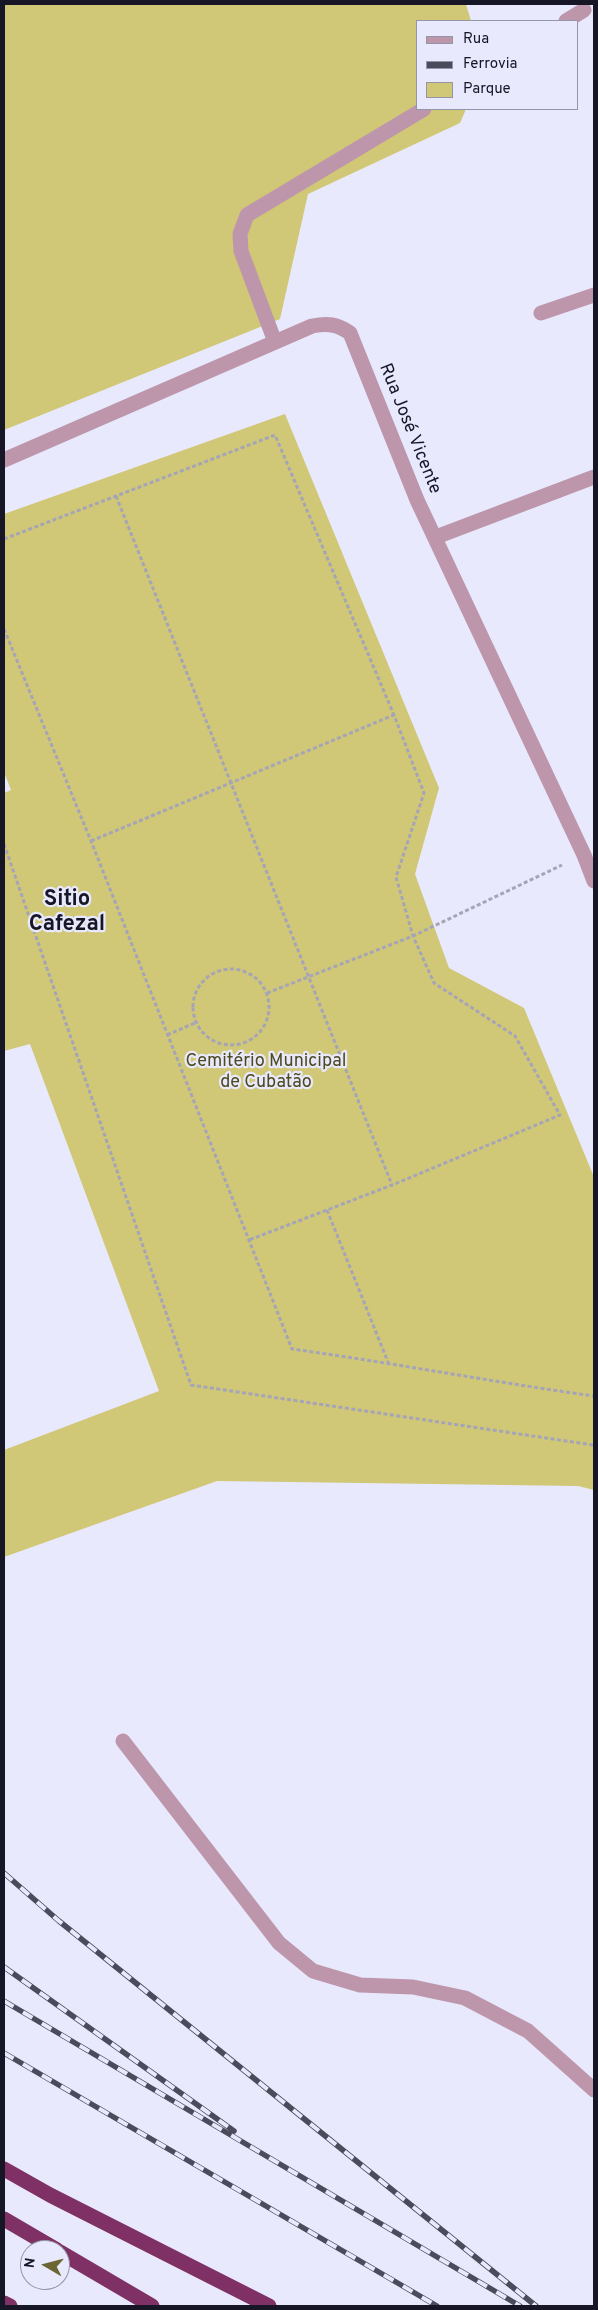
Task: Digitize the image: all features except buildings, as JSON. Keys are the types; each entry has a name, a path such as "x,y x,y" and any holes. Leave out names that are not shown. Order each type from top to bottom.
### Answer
{"highway":[{"path":"4,2168 50,2195 269,2306"},
{"path":"4,2219 40,2240"},
{"path":"70,2258 152,2306"},
{"path":"4,2303 10,2306"}],"street":[{"path":"568,20 584,10"},
{"path":"275,342 241,251 240,234 247,215 422,110"},
{"path":"541,313 594,295"},
{"name":"Rua José Vicente","path":"4,460 312,326 325,323 340,326 350,333 417,500 436,537 594,880"},
{"path":"436,537 594,477"},
{"path":"123,1742 278,1943 313,1970 360,1985 413,1986 465,1998 528,2031 594,2090"}],"path":[{"path":"4,539 275,435 394,715 424,793 396,877 414,936 434,983 515,1036 560,1115 392,1185 249,1240"},
{"path":"116,496 392,1185"},
{"path":"4,629 91,841 166,1035 292,1348 388,1362 494,1382 594,1396"},
{"path":"91,841 232,784 394,715"},
{"path":"4,844 191,1385 592,1445"},
{"path":"267,993 414,936 584,855"},
{"path":"228,969 246,972 260,982 267,993 269,1006 267,1019 261,1031 252,1040 240,1045 226,1046 214,1042 203,1034 195,1023 193,999 198,988 206,978 216,972 228,969"},
{"path":"166,1035 195,1023"},
{"path":"326,1210 388,1362"}],"green space":[{"path":"4,4 466,4 471,20 416,20 416,110 466,110 460,123 308,194 280,319 4,430"},
{"name":"Cemitério Municipal de Cubatão","path":"285,414 439,788 415,874 449,968 524,1008 594,1177 594,1490 578,1486 217,1481 4,1557 4,1450 159,1391 30,1044 4,1051 4,793 11,790 4,772 4,514"}],"railway":[{"path":"4,1873 59,1921 536,2306"},
{"path":"4,1967 234,2131"},
{"path":"4,2001 520,2306"},
{"path":"4,2053 437,2306"}],"district":[{"name":"Sitio Cafezal","path":"67,914"}]}
